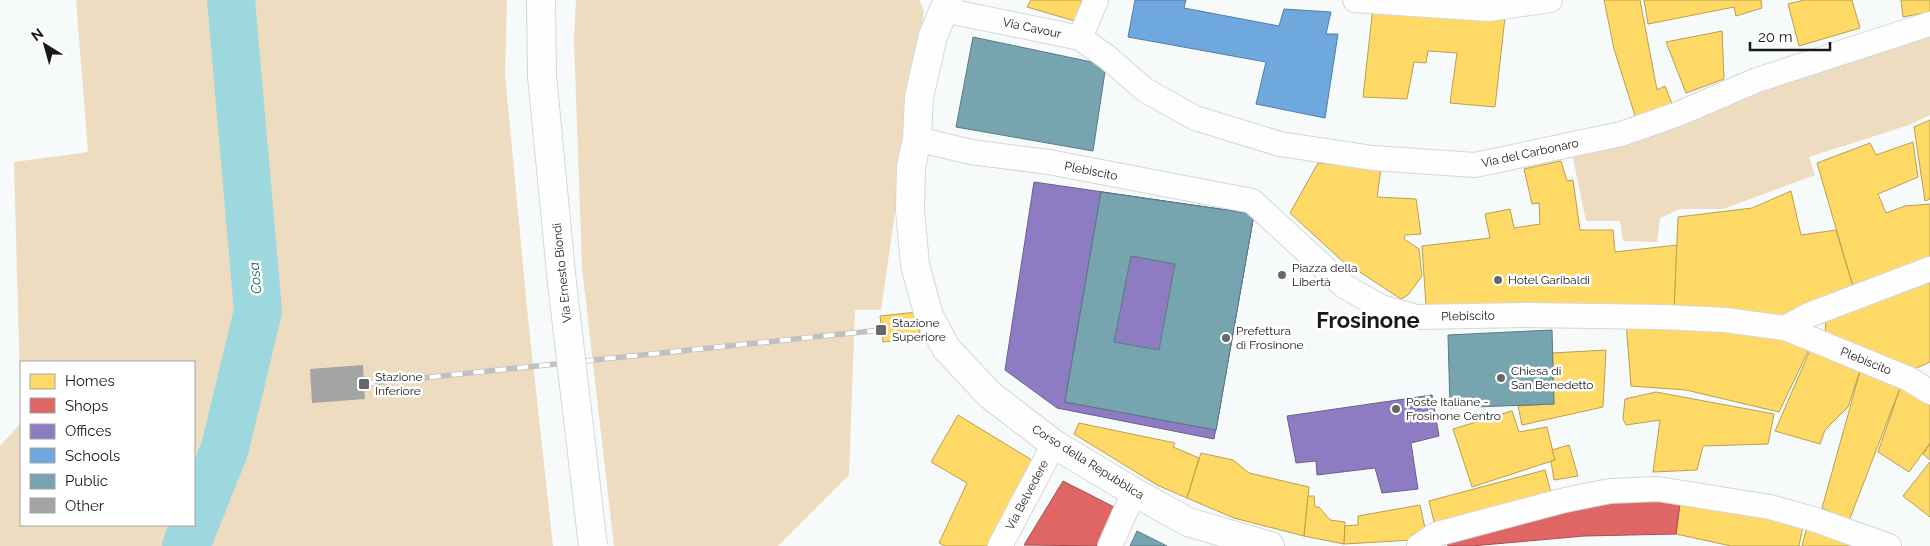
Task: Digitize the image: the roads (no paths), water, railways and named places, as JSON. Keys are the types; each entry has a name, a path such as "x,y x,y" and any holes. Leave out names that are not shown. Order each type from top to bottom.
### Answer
{"main road":[{"name":"Via Ernesto Biondi","path":"541,0 542,76 562,283 593,546"},
{"name":"Corso della Repubblica","path":"946,5 933,36 919,97 917,139 911,166 910,210 915,265 929,316 946,348 990,395 1054,444 1188,522 1270,546"}],"street":[{"path":"1080,38 1096,0"},
{"path":"1355,0 1488,9 1550,0"},
{"name":"Via Cavour","path":"946,5 1080,38"},
{"name":"Via del Carbonaro","path":"1080,38 1107,57 1145,90 1195,118 1280,144 1374,158 1475,165 1621,134 1678,114 1757,80 1930,24"},
{"name":"Plebiscito","path":"917,139 971,152 1048,162 1252,202 1344,286 1381,307 1417,317 1525,315 1662,317 1725,320 1785,328 1909,379 1930,392"},
{"path":"1785,328 1809,315 1930,269"},
{"name":"Via Belvedere","path":"1000,546 1054,444"},
{"path":"1419,546 1437,534 1565,500 1610,491 1658,489 1770,507 1813,519 1890,546"},
{"path":"1110,546 1134,492"}],"waterway":[{"name":"Cosa","path":"195,523 225,448 258,311 231,0"},
{"name":"Cosa","path":"186,546 194,526"}],"railway":[{"path":"364,384 881,330"}],"place":[{"name":"Piazza della Libertà","path":"1282,275"},
{"name":"Hotel Garibaldi","path":"1498,280"},
{"name":"Stazione Superiore","path":"881,330"},
{"name":"Prefettura di Frosinone","path":"1226,338"},
{"name":"Chiesa di San Benedetto","path":"1501,378"},
{"name":"Stazione Inferiore","path":"364,384"},
{"name":"Poste Italiane - Frosinone Centro","path":"1396,409"}],"district":[{"name":"Frosinone","path":"1368,320"}]}
